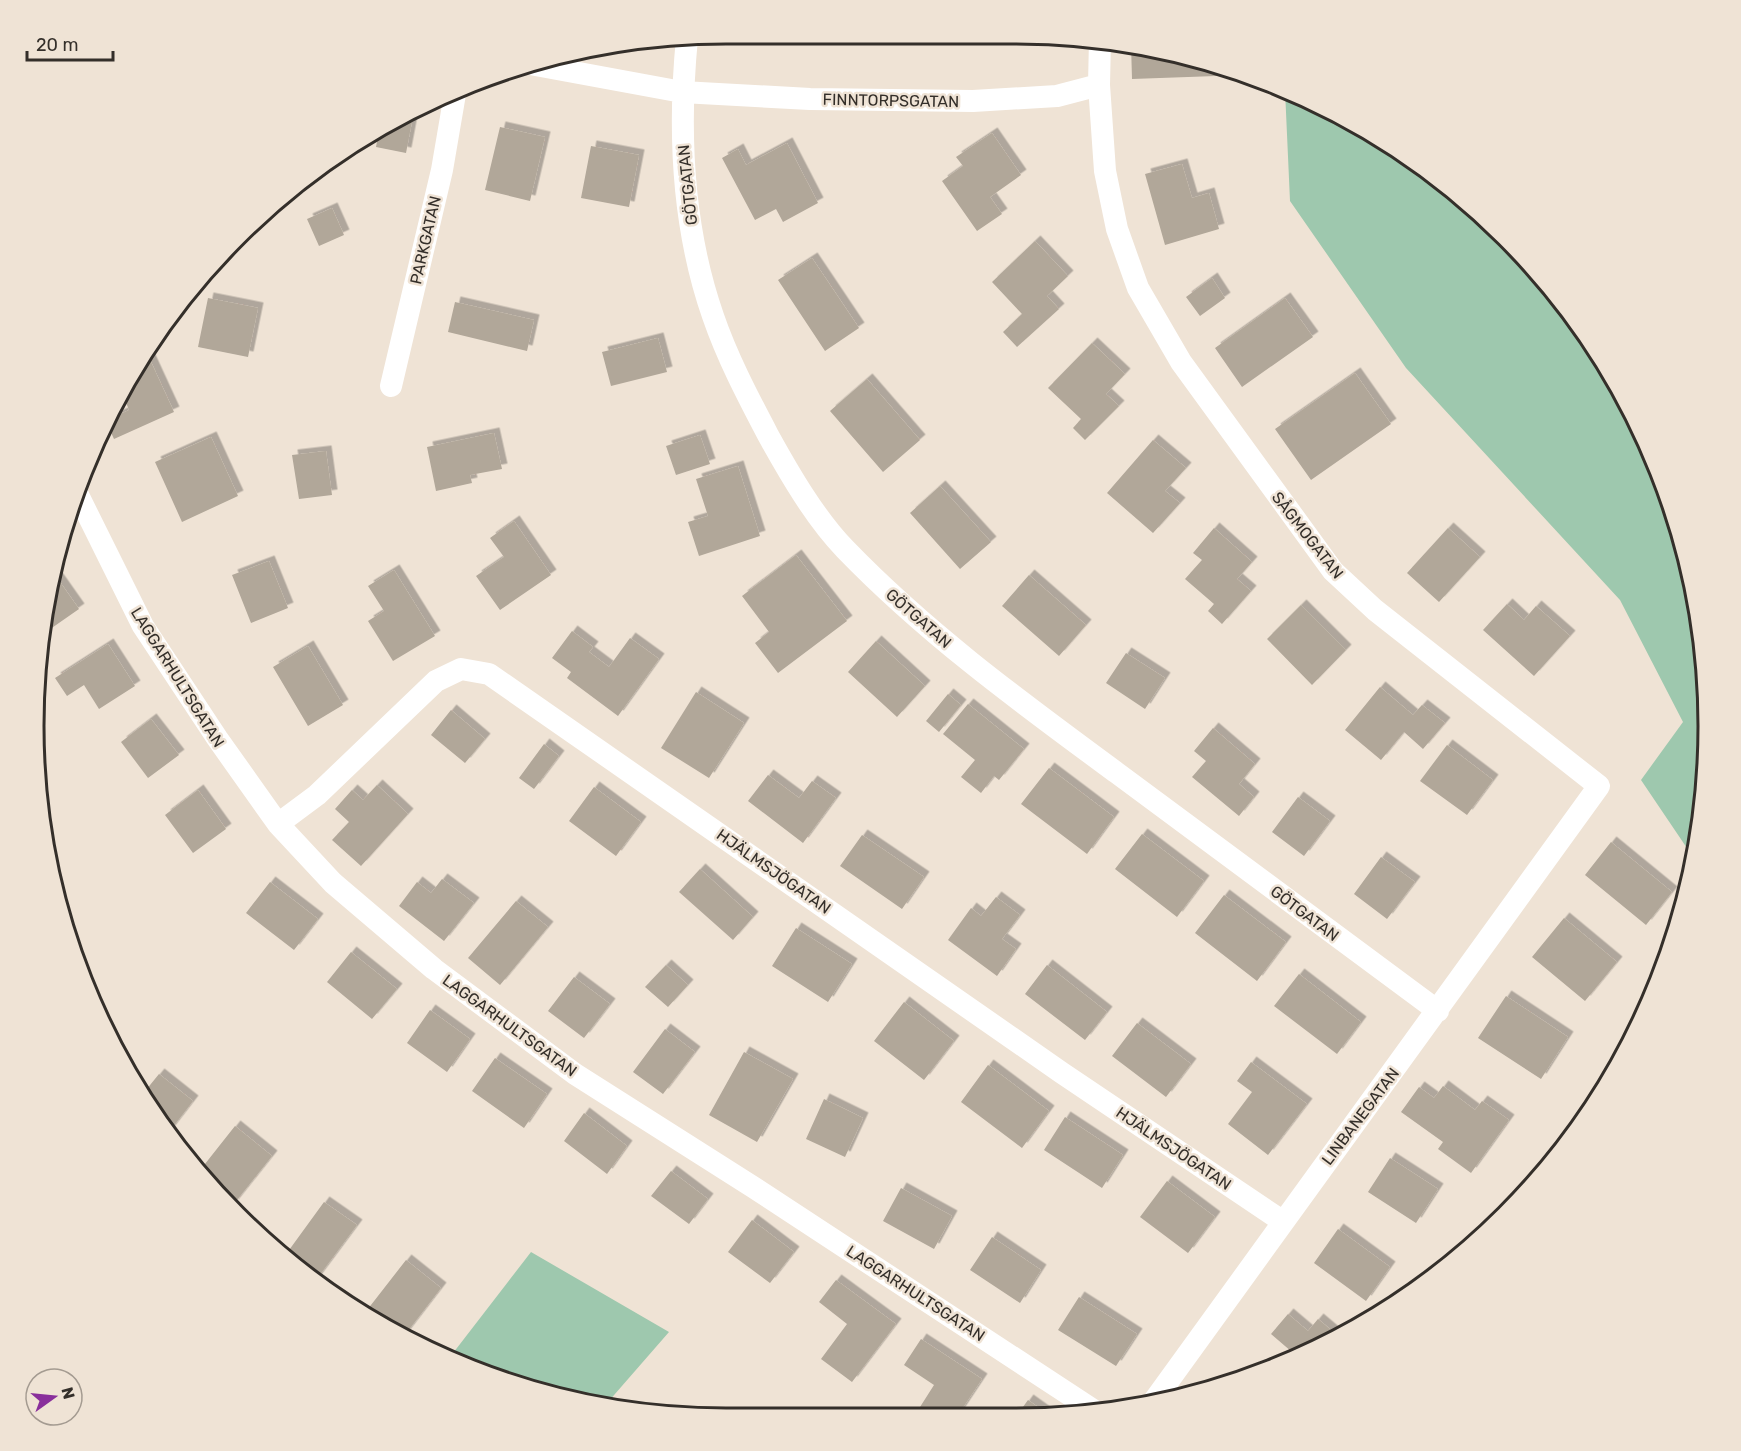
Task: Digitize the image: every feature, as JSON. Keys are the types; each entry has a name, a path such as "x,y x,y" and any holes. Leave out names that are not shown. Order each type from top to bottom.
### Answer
{"street":[{"name":"GÖTGATAN","path":"686,45 682,92 682,158 691,224 713,315 747,395 788,471 842,546 918,620 1018,699 1438,1011"},
{"name":"SÅGMOGATAN","path":"1100,49 1099,85 1106,171 1117,229 1138,288 1180,362 1333,571 1374,610 1599,786 1438,1011"},
{"path":"548,67 682,92"},
{"name":"FINNTORPSGATAN","path":"682,92 810,99 973,101 1057,96 1099,85"},
{"name":"PARKGATAN","path":"391,386 442,170 454,100"},
{"name":"LAGGARHULTSGATAN","path":"81,502 143,626 217,738 278,824 333,883 434,969 575,1074 763,1193 1084,1404"},
{"name":"HJÄLMSJÖGATAN","path":"278,824 317,795 436,681 461,669 489,674 1062,1073 1282,1221"},
{"name":"LINBANEGATAN","path":"1282,1221 1438,1011"},
{"path":"1161,1391 1282,1221"}],"green space":[{"path":"1285,99 1357,135 1431,184 1498,243 1557,310 1583,347 1614,399 1646,465 1674,549 1684,592 1692,636 1698,726 1692,815 1686,847 1641,780 1683,722 1620,600 1406,368 1290,201"},
{"path":"531,1252 669,1332 612,1398 549,1384 506,1371 455,1351"}],"building":[{"path":"1131,54 1221,76 1132,79"},
{"path":"412,120 406,153 376,147 377,139"},
{"path":"500,127 545,137 530,201 485,190"},
{"path":"992,133 1021,175 990,197 1002,214 977,231 942,181 963,166 956,157"},
{"path":"787,143 818,203 783,222 776,209 755,220 722,158 738,149 746,165"},
{"path":"591,146 639,155 629,207 581,198"},
{"path":"1182,164 1192,198 1209,193 1219,229 1165,245 1145,174"},
{"path":"332,208 344,235 319,246 307,219"},
{"path":"1035,241 1068,276 1047,296 1059,309 1017,347 1003,332 1022,314 992,282"},
{"path":"812,258 859,328 825,351 778,280"},
{"path":"1212,278 1225,298 1200,316 1186,297"},
{"path":"208,298 258,308 248,357 198,347"},
{"path":"1285,298 1313,337 1242,387 1215,348"},
{"path":"455,302 534,320 527,351 448,332"},
{"path":"658,338 667,372 611,386 602,352"},
{"path":"1092,343 1125,374 1106,394 1119,406 1085,440 1073,428 1081,419 1048,388"},
{"path":"150,360 174,412 114,439 111,431 114,424 119,415 129,410 126,402"},
{"path":"1355,373 1391,424 1311,480 1275,429"},
{"path":"867,379 920,440 883,472 830,411"},
{"path":"494,433 502,469 470,475 472,483 436,491 427,447"},
{"path":"700,435 710,464 676,475 666,446"},
{"path":"211,437 238,496 182,522 155,462"},
{"path":"1153,440 1186,468 1165,491 1180,503 1153,533 1107,493"},
{"path":"326,451 332,495 299,499 292,455"},
{"path":"738,466 760,536 699,556 688,522 708,516 696,479"},
{"path":"940,486 991,542 960,569 910,513"},
{"path":"514,521 551,575 500,610 476,576 504,557 490,538"},
{"path":"1214,528 1252,562 1237,579 1251,591 1222,624 1208,611 1214,604 1185,579 1202,560 1193,553"},
{"path":"1448,528 1480,557 1439,602 1407,573"},
{"path":"796,555 847,621 778,673 755,643 769,632 742,596"},
{"path":"269,561 288,608 251,623 232,575"},
{"path":"394,570 435,636 393,661 368,621 384,611 368,586"},
{"path":"1029,575 1086,625 1059,656 1002,606"},
{"path":"59,581 79,609 50,629"},
{"path":"1507,604 1524,620 1536,606 1570,636 1534,676 1483,630"},
{"path":"1301,605 1346,650 1312,685 1267,639"},
{"path":"572,631 593,647 589,652 609,667 630,638 659,659 618,716 567,678 571,672 552,658"},
{"path":"876,641 925,686 897,717 848,672"},
{"path":"108,644 135,686 99,709 84,685 67,696 55,678"},
{"path":"308,646 343,705 308,726 273,667"},
{"path":"1126,653 1165,678 1145,709 1106,683"},
{"path":"1380,687 1413,715 1422,705 1445,723 1423,749 1404,732 1381,760 1345,730"},
{"path":"696,692 744,723 709,778 661,748"},
{"path":"948,694 961,705 939,732 926,721"},
{"path":"968,704 1024,749 999,780 994,776 981,793 961,777 975,760 943,734"},
{"path":"451,710 485,739 465,763 431,735"},
{"path":"151,719 179,755 148,778 121,742"},
{"path":"1213,728 1255,764 1239,784 1254,797 1239,816 1192,777 1206,761 1194,751"},
{"path":"544,744 559,756 534,789 519,778"},
{"path":"1447,745 1493,780 1467,815 1420,781"},
{"path":"1049,768 1114,817 1087,854 1021,804"},
{"path":"768,775 799,798 812,781 836,798 803,843 748,801"},
{"path":"377,785 408,814 361,866 332,840 349,822 335,809 352,790 363,800"},
{"path":"594,787 641,822 616,856 569,821"},
{"path":"198,790 226,829 193,853 165,815"},
{"path":"1298,797 1330,821 1304,856 1272,832"},
{"path":"1142,834 1204,881 1177,917 1115,869"},
{"path":"862,835 924,877 902,909 840,866"},
{"path":"1611,842 1672,892 1646,925 1585,875"},
{"path":"1381,857 1415,882 1387,919 1354,894"},
{"path":"700,869 753,917 733,940 679,892"},
{"path":"442,879 474,903 444,941 399,906 417,882 431,893"},
{"path":"270,882 318,919 294,950 246,913"},
{"path":"1224,895 1286,942 1257,981 1195,933"},
{"path":"996,897 1020,915 1002,939 1016,949 997,976 948,940 971,908 981,916"},
{"path":"516,901 548,927 500,985 468,958"},
{"path":"1564,918 1617,962 1585,1001 1532,957"},
{"path":"796,928 852,964 828,1002 772,966"},
{"path":"351,952 397,989 372,1019 327,982"},
{"path":"666,965 688,985 668,1007 645,987"},
{"path":"1047,965 1107,1012 1085,1040 1025,994"},
{"path":"1299,974 1361,1022 1337,1054 1274,1006"},
{"path":"574,977 610,1004 584,1038 548,1011"},
{"path":"1506,996 1568,1037 1541,1079 1478,1038"},
{"path":"904,1002 954,1041 924,1080 874,1041"},
{"path":"430,1010 470,1039 447,1072 407,1043"},
{"path":"1137,1023 1191,1064 1166,1097 1112,1056"},
{"path":"665,1029 695,1052 663,1094 633,1072"},
{"path":"744,1052 793,1079 757,1142 709,1115"},
{"path":"495,1058 547,1094 524,1128 472,1091"},
{"path":"1251,1062 1307,1104 1268,1155 1228,1124 1252,1092 1237,1081"},
{"path":"988,1065 1049,1111 1022,1148 961,1102"},
{"path":"159,1074 193,1101 174,1126 148,1088"},
{"path":"1443,1086 1475,1110 1482,1101 1509,1120 1471,1173 1438,1149 1443,1142 1401,1112 1419,1087 1434,1098"},
{"path":"824,1099 863,1118 845,1157 806,1139"},
{"path":"584,1113 627,1146 607,1174 564,1141"},
{"path":"1065,1117 1123,1155 1102,1188 1044,1150"},
{"path":"235,1126 272,1156 236,1201 204,1165"},
{"path":"1390,1158 1438,1189 1416,1223 1368,1192"},
{"path":"671,1171 708,1199 689,1224 651,1196"},
{"path":"1167,1181 1215,1217 1188,1253 1140,1217"},
{"path":"901,1188 952,1216 934,1249 883,1221"},
{"path":"324,1202 357,1225 320,1274 289,1249"},
{"path":"752,1220 794,1252 770,1283 728,1252"},
{"path":"1338,1229 1390,1267 1366,1301 1314,1263"},
{"path":"992,1237 1041,1270 1020,1303 970,1270"},
{"path":"406,1260 441,1288 409,1329 369,1307"},
{"path":"836,1280 896,1324 852,1382 821,1359 847,1324 819,1302"},
{"path":"1079,1297 1137,1334 1116,1366 1058,1330"},
{"path":"1288,1314 1308,1331 1318,1319 1331,1330 1289,1350 1271,1334"},
{"path":"921,1339 982,1379 963,1408 919,1408 934,1385 904,1365"},
{"path":"1028,1400 1038,1407 1022,1408"}]}
